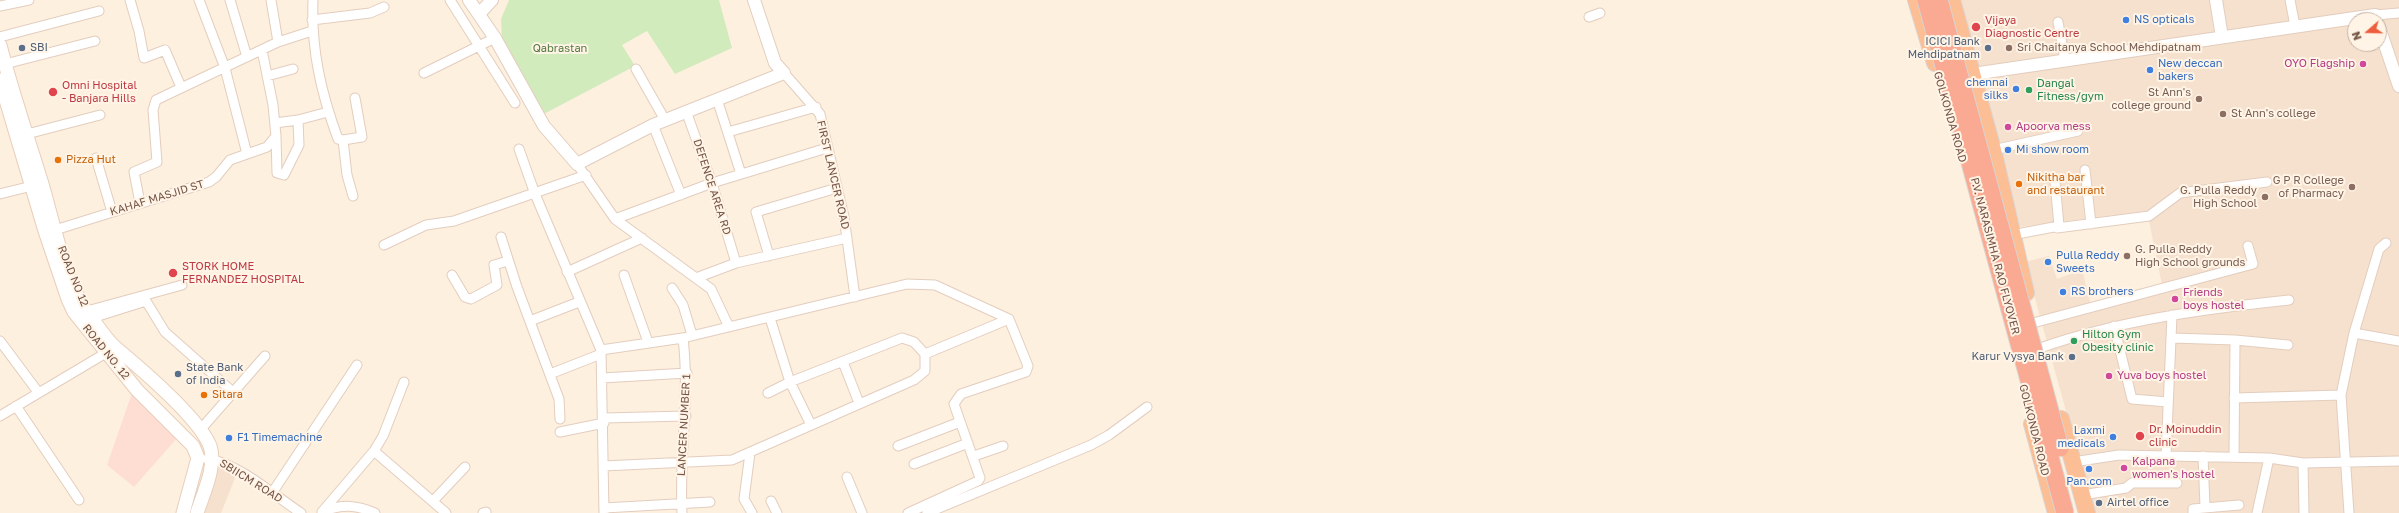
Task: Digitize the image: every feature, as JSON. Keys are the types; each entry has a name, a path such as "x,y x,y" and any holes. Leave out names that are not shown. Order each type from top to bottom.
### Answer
{"highway":[{"name":"GOLKONDA ROAD","path":"1916,0 1994,275 2056,513"},
{"name":"P.V. NARASIMHA RAO FLYOVER","path":"1926,0 2065,513"},
{"name":"P.V. NARASIMHA RAO FLYOVER","path":"1940,0 2077,513"},
{"path":"1952,0 1993,150 2033,323 2087,513"},
{"path":"1994,275 2021,269"}],"main road":[{"name":"ROAD NO 12","path":"0,45 27,134 37,184 55,230 69,274 89,315 111,350 201,429 210,448 204,459 207,483 197,513"},
{"name":"ROAD NO. 12","path":"0,80 37,184 68,299 81,322 111,350 137,390 204,459"},
{"path":"183,513 193,482 204,459"}],"street":[{"path":"0,6 29,0"},
{"path":"130,0 139,31 144,58 165,50 181,87"},
{"path":"199,0 225,68 247,154"},
{"path":"230,0 247,57"},
{"path":"271,0 278,42"},
{"path":"313,0 312,31 322,91 338,139 344,140 362,137 355,98"},
{"path":"450,0 516,103"},
{"path":"469,0 494,38 544,126 577,164 615,219 711,288 729,327"},
{"path":"479,14 492,0"},
{"name":"FIRST LANCER ROAD","path":"754,0 775,63 816,107 820,114 844,217 856,297"},
{"path":"2216,0 2222,36"},
{"path":"2290,0 2295,26"},
{"path":"312,20 370,13 384,7"},
{"path":"0,37 99,11"},
{"path":"1589,17 1600,13"},
{"path":"2387,16 2399,13"},
{"path":"1972,74 2222,36 2347,21"},
{"path":"2058,22 2065,60"},
{"path":"140,203 134,172 157,162 153,104 160,96 225,68 278,42 312,31"},
{"path":"424,73 494,38"},
{"path":"5,64 95,41"},
{"path":"262,50 275,123 278,173 284,175 299,145 298,120"},
{"path":"2387,50 2399,84"},
{"path":"267,76 293,69"},
{"path":"636,69 665,120"},
{"path":"577,164 653,125 784,73"},
{"path":"717,99 741,174"},
{"path":"728,132 816,107"},
{"name":"DEFENCE AREA RD","path":"686,111 712,183 736,263"},
{"path":"275,123 298,120 328,112"},
{"path":"27,134 100,115"},
{"path":"653,125 681,195"},
{"path":"1993,150 2078,131"},
{"name":"KAHAF MASJID ST","path":"55,230 208,182 216,177 230,160 267,147 276,136"},
{"path":"344,140 347,175 353,196"},
{"path":"519,148 535,194 601,352 604,420 604,510 682,509 710,502"},
{"path":"615,219 712,183 827,148"},
{"path":"96,158 112,212"},
{"path":"2085,170 2091,224"},
{"path":"384,245 426,225 454,221 586,176"},
{"path":"2055,182 2060,224 2057,228"},
{"path":"2012,235 2149,216 2180,193 2267,182"},
{"path":"0,194 37,184"},
{"path":"769,256 756,212 837,188"},
{"path":"501,237 508,261 559,399 560,419"},
{"path":"567,272 642,238"},
{"path":"696,278 736,263 847,238"},
{"path":"2349,513 2340,395 2354,333 2379,249 2386,243"},
{"path":"2033,323 2253,264 2248,246"},
{"path":"452,275 465,297 471,299 497,285 494,265 508,261"},
{"path":"624,275 648,342"},
{"path":"550,374 601,352 648,342 688,336 770,318 907,284 935,285 1009,319 1028,366 1026,372 961,394 954,404 974,456 980,478 978,481 908,513"},
{"path":"89,315 182,285"},
{"name":"LANCER NUMBER 1","path":"672,288 683,305 688,336 686,416 682,463 682,509"},
{"path":"89,315 146,301 174,292"},
{"path":"2040,348 2085,332 2114,326 2172,315 2289,300"},
{"path":"146,301 165,332 233,392"},
{"path":"530,321 580,302"},
{"path":"2166,456 2172,315"},
{"path":"770,318 790,382 810,425"},
{"path":"925,354 1009,319"},
{"path":"2114,326 2132,399 2168,402"},
{"path":"2354,333 2399,341"},
{"path":"604,466 732,460 914,380 925,371 925,354 914,342 902,338 790,382 768,393"},
{"path":"2172,338 2235,340 2288,345"},
{"path":"2234,457 2235,340"},
{"path":"0,341 38,392"},
{"path":"0,416 38,392 111,350"},
{"path":"201,429 265,356"},
{"path":"843,362 859,403"},
{"path":"272,493 357,365"},
{"path":"602,378 687,373"},
{"path":"322,512 374,451 383,436 404,382"},
{"path":"2234,398 2340,395"},
{"path":"16,406 79,500"},
{"path":"927,513 1091,445 1109,435 1146,406"},
{"path":"560,432 604,420 686,416"},
{"path":"898,446 960,422"},
{"path":"914,464 968,443"},
{"path":"974,456 1003,446"},
{"path":"374,451 446,513"},
{"path":"746,454 744,499 752,513"},
{"path":"2073,462 2118,454 2269,458 2303,463 2399,461"},
{"path":"2203,456 2205,508"},
{"path":"2257,513 2269,458"},
{"name":"SBIICM ROAD","path":"204,459 215,459 236,470 301,513"},
{"path":"2303,463 2304,513"},
{"path":"432,501 466,467"},
{"path":"847,477 862,513"},
{"path":"2082,495 2126,488 2132,483 2177,483"},
{"path":"771,501 777,513"},
{"path":"2193,513 2193,508 2239,505"},
{"path":"322,512 335,507 358,506 375,513"}],"shaded area":[{"path":"1960,0 2399,0 2399,513 2094,513 2025,262 2049,256 2057,279 2082,270 2092,309 2163,290 2147,211 2020,227"},
{"path":"132,393 178,437 134,487 107,465"},
{"path":"219,467 237,473 221,513 203,513"}],"green space":[{"name":"Qabrastan","path":"509,0 719,0 732,48 675,74 647,31 622,45 635,66 540,116 502,42 501,19"}],"place":[{"name":"NS opticals","path":"2126,20"},
{"name":"Vijaya Diagnostic Centre","path":"1976,27"},
{"name":"SBI","path":"22,48"},
{"name":"ICICI Bank Mehdipatnam","path":"1988,48"},
{"name":"Sri Chaitanya School Mehdipatnam","path":"2009,48"},
{"name":"OYO Flagship","path":"2363,64"},
{"name":"New deccan bakers","path":"2150,70"},
{"name":"chennai silks","path":"2016,89"},
{"name":"Dangal Fitness/gym","path":"2029,90"},
{"name":"Omni Hospital - Banjara Hills","path":"53,92"},
{"name":"St Ann's college ground","path":"2199,99"},
{"name":"St Ann's college","path":"2223,114"},
{"name":"Apoorva mess","path":"2008,127"},
{"name":"Mi show room","path":"2008,150"},
{"name":"Pizza Hut","path":"58,160"},
{"name":"Nikitha bar and restaurant","path":"2019,184"},
{"name":"G P R College of Pharmacy","path":"2352,187"},
{"name":"G. Pulla Reddy High School","path":"2265,197"},
{"name":"G. Pulla Reddy High School grounds","path":"2127,256"},
{"name":"Pulla Reddy Sweets","path":"2048,262"},
{"name":"STORK HOME FERNANDEZ HOSPITAL","path":"173,273"},
{"name":"RS brothers","path":"2063,292"},
{"name":"Friends boys hostel","path":"2175,299"},
{"name":"Hilton Gym Obesity clinic","path":"2074,341"},
{"name":"Karur Vysya Bank","path":"2072,357"},
{"name":"State Bank of India","path":"178,374"},
{"name":"Yuva boys hostel","path":"2109,376"},
{"name":"Sitara","path":"204,395"},
{"name":"Dr. Moinuddin clinic","path":"2140,436"},
{"name":"Laxmi medicals","path":"2113,437"},
{"name":"F1 Timemachine","path":"229,438"},
{"name":"Kalpana women's hostel","path":"2124,468"},
{"name":"Pan.com","path":"2089,469"},
{"name":"Airtel office","path":"2099,503"}]}
